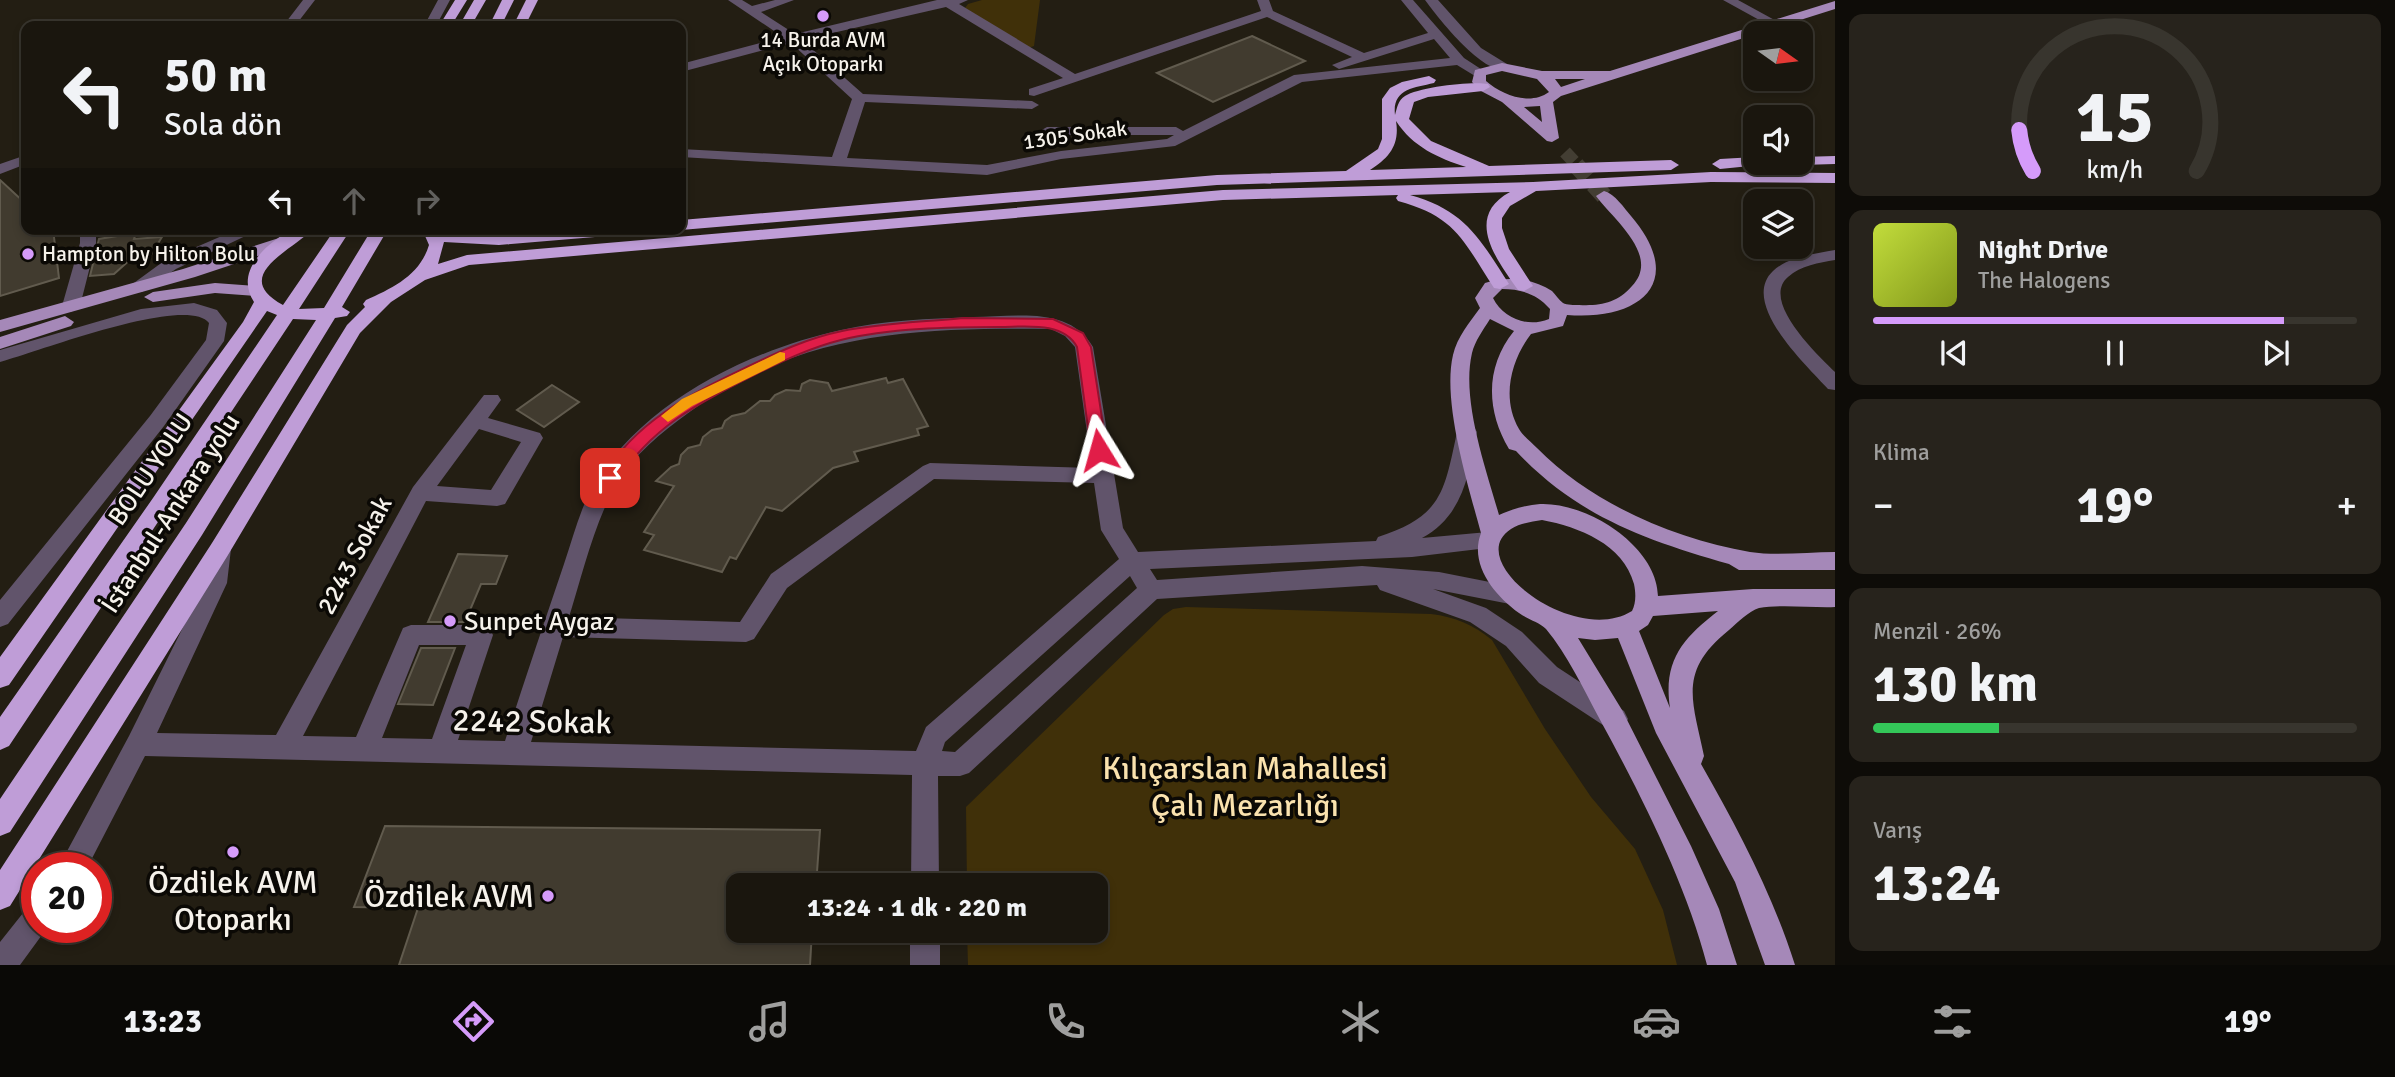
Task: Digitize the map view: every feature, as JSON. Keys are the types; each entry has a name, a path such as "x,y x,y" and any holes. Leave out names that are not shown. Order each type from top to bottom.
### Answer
{"highway":[{"path":"448,21 461,0"},
{"path":"468,21 480,0"},
{"path":"498,21 508,0"},
{"path":"522,21 532,0"},
{"path":"1481,79 1417,96 1404,105 1402,119 1413,134 1435,150 1498,171"},
{"path":"1348,177 1385,150 1389,136 1386,110 1395,91 1416,82 1481,79"},
{"path":"1813,161 1835,160"},
{"path":"686,225 1217,180 1743,162"},
{"path":"259,296 276,309 316,315 363,307 385,298 418,277 467,260 1223,195 1533,187 1710,177 1835,178"},
{"path":"1524,286 1495,237 1495,220 1496,211 1504,204 1533,187"},
{"path":"1374,192 1427,203 1448,213 1467,234 1500,284"},
{"path":"0,677 251,324 259,296 254,279 258,266 282,242 294,235"},
{"name":"BOLU YOLU","path":"0,738 273,337 339,235"},
{"name":"İstanbul-Ankara yolu","path":"0,822 143,608 318,335 376,235"},
{"path":"418,277 435,254 432,235"},
{"path":"451,235 499,240 559,235"},
{"path":"0,896 220,549 353,329 385,298"}],"main road":[{"path":"1785,21 1835,5"},
{"path":"1507,99 1528,102 1551,97 1611,75 1743,34"},
{"path":"1564,152 1552,138 1481,79 1502,67 1539,75 1611,75"},
{"path":"1539,75 1553,84 1552,138"},
{"path":"1559,309 1594,312 1613,309 1630,301 1648,275 1650,269 1647,253 1639,237 1604,196"},
{"path":"0,326 233,260 282,242"},
{"path":"1500,284 1524,286 1546,295 1559,309 1557,322 1550,326 1527,327 1502,319 1489,309 1484,298 1486,292 1500,284"},
{"path":"0,343 86,315 172,292 215,288 259,296"},
{"path":"1489,309 1469,337 1460,370 1468,430 1490,536 1492,568 1514,596 1553,621 1581,629 1608,631 1625,626 1644,612 1649,595 1645,576 1632,556 1616,542 1583,522 1541,483 1511,434 1503,406 1502,366 1513,343 1527,327"},
{"path":"1511,434 1559,481 1619,519 1658,536 1751,561"},
{"path":"1490,536 1503,520 1520,513 1542,512 1583,522"},
{"path":"1616,542 1712,560 1835,561"},
{"path":"1646,607 1753,599 1835,598"},
{"path":"1695,775 1679,700 1680,673 1686,655 1700,638 1753,599"},
{"path":"1553,621 1580,658 1616,720 1698,891 1722,965"},
{"path":"1625,626 1664,724 1695,775 1757,900 1780,965"}],"street":[{"path":"293,21 309,0"},
{"path":"433,21 444,0"},
{"path":"734,0 793,38 859,98 1033,98 1076,79 1269,13"},
{"path":"750,10 788,0"},
{"path":"1263,0 1269,13 1363,57"},
{"path":"1407,0 1434,35 1481,79"},
{"path":"1431,0 1476,51 1502,67"},
{"path":"1729,0 1770,21"},
{"path":"686,67 951,1 1041,61 1076,79"},
{"path":"1299,78 1434,35"},
{"path":"1041,61 1033,98 1061,155"},
{"name":"1305 Sokak","path":"686,153 987,170 1061,155 1170,143 1199,131 1299,78 1459,61"},
{"path":"838,162 859,98"},
{"path":"1047,131 1199,131"},
{"path":"0,169 21,161"},
{"path":"71,306 88,235"},
{"path":"136,288 170,265 238,235"},
{"path":"1835,255 1815,258 1792,267 1775,281 1770,299 1777,318 1792,338 1835,384"},
{"path":"0,356 115,321 165,310 198,310 211,314 218,323 215,341 157,421 0,617"},
{"path":"0,320 21,320"},
{"path":"514,753 600,495 621,462 653,428 687,402 744,372 793,350 840,336 895,327 963,322 1053,323 1066,327 1078,336 1084,347 1112,530 1151,590 1362,575 1442,580 1514,596"},
{"name":"2243 Sokak","path":"283,748 420,493 491,400"},
{"path":"420,493 497,498 533,438 475,421"},
{"path":"1355,551 1401,539 1426,527 1442,513 1456,484 1468,430"},
{"path":"554,627 746,632 779,581 930,471 1103,476"},
{"path":"925,873 925,762 935,735 1131,561 1355,551 1490,536"},
{"path":"81,852 138,744 216,583 220,549"},
{"path":"1362,575 1478,615 1514,639 1548,675 1616,720"},
{"name":"2242 Sokak","path":"138,744 960,764 1151,590"},
{"path":"364,750 411,635 481,635 441,752"},
{"path":"1,965 21,939"},
{"path":"925,943 925,965"}],"green space":[{"path":"982,0 1040,0 1034,46 1028,48 965,8 968,4"},
{"name":"Kılıçarslan Mahallesi Çalı Mezarlığı","path":"1186,607 1431,614 1464,622 1485,635 1492,640 1545,729 1591,797 1635,849 1663,910 1677,965 968,965 967,943 1108,943 1108,873 967,873 966,807 1173,609"}],"building":[{"path":"1252,36 1305,61 1213,102 1157,73"},
{"name":"Hampton by Hilton Bolu","path":"0,180 21,199 21,235 54,235 59,278 0,296"},
{"path":"124,235 135,235 134,239 162,237 149,258 132,258 114,274 90,276 99,239"},
{"path":"886,378 888,383 903,379 928,426 917,429 919,435 854,452 858,461 833,468 782,511 766,507 736,559 730,557 722,572 644,550 654,535 644,532 674,486 656,481 671,467 679,464 681,455 688,448 700,445 703,437 712,430 722,428 725,421 732,416 745,413 760,401 770,401 775,395 786,390 800,391 802,384 810,380 828,383 832,391"},
{"path":"552,385 579,402 544,427 517,410"},
{"path":"458,554 507,556 496,584 481,584 465,622 428,622"},
{"path":"421,648 455,648 433,705 398,704"},
{"name":"Özdilek AVM","path":"385,826 820,830 817,873 726,873 726,943 811,943 810,965 399,965 418,908 354,907"}],"tunnel":[{"path":"1565,152 1578,166"},
{"path":"1576,165 1604,196"}],"slow traffic":[{"path":"668,416 687,402 780,356"}],"place":[{"name":"14 Burda AVM Açık Otoparkı","path":"823,16"},
{"name":"Hampton by Hilton Bolu","path":"28,254"},
{"name":"Sunpet Aygaz","path":"450,621"},
{"name":"Özdilek AVM Otoparkı","path":"233,852"},
{"name":"Özdilek AVM","path":"548,896"}],"route":[{"path":"610,478 653,428 687,402 793,350 867,331 963,322 1053,323 1066,327 1078,336 1084,347 1099,450"}]}
